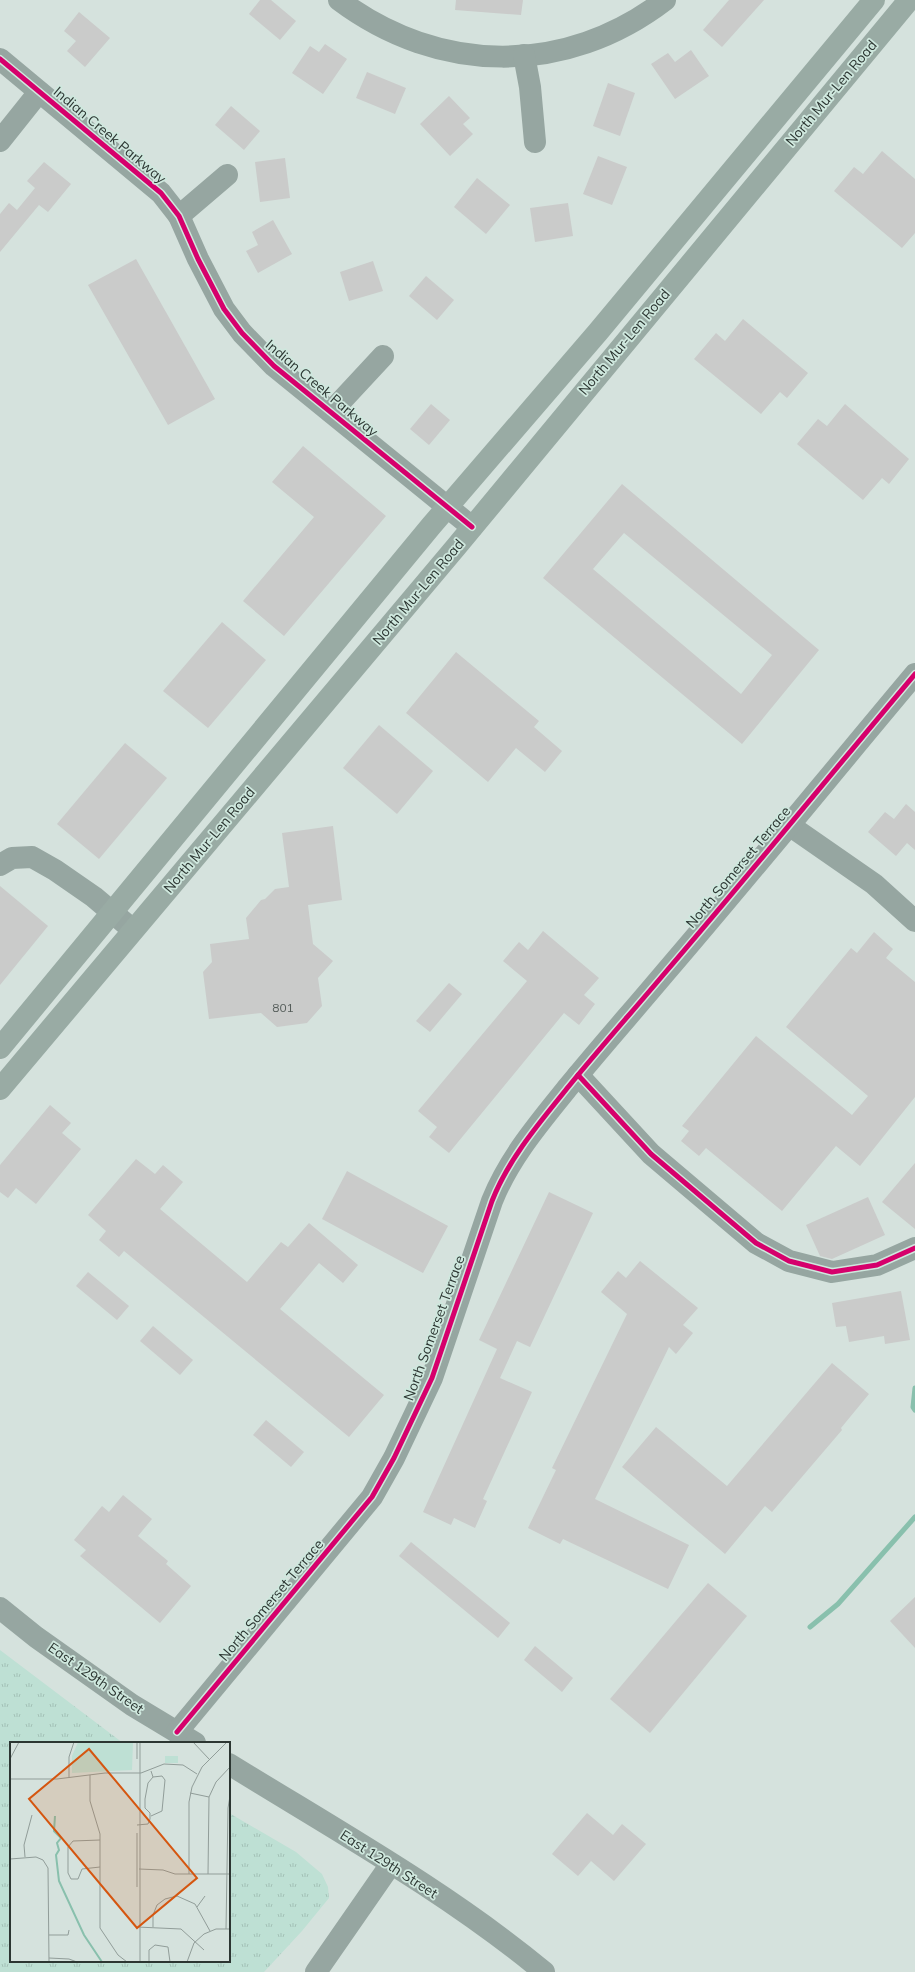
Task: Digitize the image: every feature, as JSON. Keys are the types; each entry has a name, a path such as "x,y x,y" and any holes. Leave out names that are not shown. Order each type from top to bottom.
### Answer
{"main road":[{"name":"North Mur-Len Road","path":"0,1048 447,507 598,332 874,0"},
{"name":"North Mur-Len Road","path":"0,1089 472,527 907,1"}],"street":[{"path":"339,0 359,15 384,28 438,48 466,54 498,57 555,53 579,47 634,22 665,0"},
{"path":"524,55 530,87 534,142"},
{"name":"Indian Creek Parkway","path":"0,59 161,193 179,216 198,259 221,303 242,332 274,366 472,527"},
{"path":"0,141 40,92"},
{"path":"179,216 227,174"},
{"name":"Indian Creek Parkway","path":"331,412 383,356"},
{"name":"North Somerset Terrace","path":"186,1737 372,1497 394,1458 432,1378 498,1184 539,1122 915,674"},
{"name":"North Somerset Terrace","path":"789,825 874,884 915,922"},
{"path":"0,865 12,858 32,857 55,870 113,912 133,930"},
{"path":"578,1075 651,1154 756,1243 789,1261 832,1272 877,1265 915,1248"},
{"name":"East 129th Street","path":"0,1608 36,1637 132,1705 186,1737"},
{"name":"East 129th Street","path":"230,1765 391,1864 506,1941 544,1972"},
{"path":"316,1972 391,1864"}],"green space":[{"path":"0,1650 122,1742 10,1742 10,1962 230,1962 230,1814 296,1852 322,1874 328,1887 329,1898 302,1931 264,1972 0,1972"}],"building":[{"path":"260,0 271,0 296,21 280,40 249,14"},
{"path":"456,0 523,0 521,15 455,10"},
{"path":"729,0 764,0 722,47 703,30"},
{"path":"79,12 110,38 85,67 67,51 76,41 64,31"},
{"path":"325,44 347,59 323,94 292,73 310,46 319,52"},
{"path":"691,50 709,76 675,99 651,64 668,53 675,62"},
{"path":"367,72 406,88 395,114 356,98"},
{"path":"608,83 635,93 620,136 593,126"},
{"path":"449,96 470,118 463,124 473,134 450,156 420,124"},
{"path":"231,106 260,131 244,150 215,125"},
{"path":"882,151 915,179 915,233 902,248 834,191 854,167 863,174"},
{"path":"598,156 627,167 612,205 583,194"},
{"path":"285,158 290,198 260,202 255,162"},
{"path":"44,162 71,184 48,212 39,205 0,252 0,214 9,203 17,210 35,188 27,181"},
{"path":"477,178 510,205 486,234 454,207"},
{"path":"568,203 573,236 535,242 530,208"},
{"path":"273,220 292,254 258,273 246,251 258,245 252,232"},
{"path":"136,259 215,399 168,425 88,285"},
{"path":"373,261 383,291 349,301 340,272"},
{"path":"426,276 454,300 437,320 409,296"},
{"path":"743,319 808,373 787,398 780,392 761,414 694,359 716,333 725,341"},
{"path":"431,404 450,420 429,445 410,429"},
{"path":"845,404 909,459 889,484 882,478 863,500 797,444 818,419 827,426"},
{"path":"303,446 386,516 284,636 243,601 314,517 272,482"},
{"path":"622,484 819,650 742,744 543,578","holes":["624,533 772,655 741,694 593,569"]},
{"path":"222,622 266,660 208,728 163,691"},
{"path":"456,652 539,721 534,727 562,751 545,772 516,748 488,782 406,713"},
{"path":"379,725 433,771 397,814 343,768"},
{"path":"125,743 167,778 99,859 57,824"},
{"path":"906,804 915,812 915,850 907,843 896,856 868,832 885,812 894,819"},
{"path":"333,826 342,900 308,905 313,944 333,961 318,978 322,1006 307,1023 277,1027 261,1013 209,1019 203,972 212,962 210,944 249,939 246,918 261,900 265,899 275,889 289,887 282,833"},
{"path":"0,886 48,926 0,985"},
{"path":"543,931 599,978 584,995 595,1004 579,1025 564,1013 449,1153 429,1137 437,1127 418,1111 527,981 503,961 519,942 528,950"},
{"path":"874,932 893,949 886,958 915,982 915,1097 860,1166 836,1146 782,1211 706,1148 699,1156 681,1141 689,1131 682,1126 756,1036 852,1115 868,1096 786,1027 851,948 857,953"},
{"path":"449,983 462,994 430,1032 416,1021"},
{"path":"50,1105 71,1123 62,1133 81,1149 36,1204 16,1188 8,1198 0,1192 0,1165"},
{"path":"136,1159 155,1174 163,1165 183,1182 160,1209 247,1282 281,1242 288,1247 309,1223 358,1265 343,1283 319,1263 280,1309 384,1395 349,1437 124,1251 119,1257 99,1240 106,1231 88,1215"},
{"path":"915,1163 915,1229 882,1202"},
{"path":"347,1171 448,1226 423,1273 322,1219"},
{"path":"549,1192 593,1213 530,1347 517,1341 500,1378 532,1392 483,1499 487,1501 475,1528 454,1518 451,1525 423,1512 497,1349 479,1340"},
{"path":"868,1197 885,1235 832,1259 820,1256 806,1225"},
{"path":"640,1261 698,1308 683,1325 693,1333 676,1354 669,1347 595,1499 689,1545 668,1589 563,1539 560,1544 528,1528 556,1470 552,1468 627,1314 601,1292 618,1271 626,1278"},
{"path":"88,1272 129,1306 117,1320 76,1286"},
{"path":"901,1291 910,1340 885,1344 884,1336 849,1342 846,1326 836,1327 832,1303"},
{"path":"153,1326 193,1360 180,1375 140,1341"},
{"path":"832,1363 869,1394 841,1428 842,1430 772,1512 765,1506 725,1554 622,1467 656,1427 727,1486"},
{"path":"266,1420 304,1452 291,1467 253,1435"},
{"path":"123,1495 152,1519 138,1536 168,1561 166,1564 191,1586 160,1623 80,1556 86,1550 74,1540 102,1506 109,1512"},
{"path":"411,1542 510,1623 498,1638 399,1556"},
{"path":"708,1583 747,1616 650,1733 610,1699"},
{"path":"915,1597 915,1648 890,1621"},
{"path":"535,1646 573,1678 562,1692 524,1660"},
{"path":"587,1813 613,1835 622,1824 646,1844 614,1881 591,1861 578,1876 552,1854"}],"waterway":[{"path":"915,1388 913,1407 915,1410"},
{"path":"810,1627 838,1604 915,1517"}],"cycle path":[{"path":"0,59 161,193 179,216 198,259 224,309 242,333 274,366 472,527"},
{"path":"177,1732 372,1497 394,1458 432,1378 492,1201 516,1155 547,1113 581,1072 915,674"},
{"path":"578,1075 651,1154 756,1243 789,1261 832,1272 877,1265 915,1248"}]}
